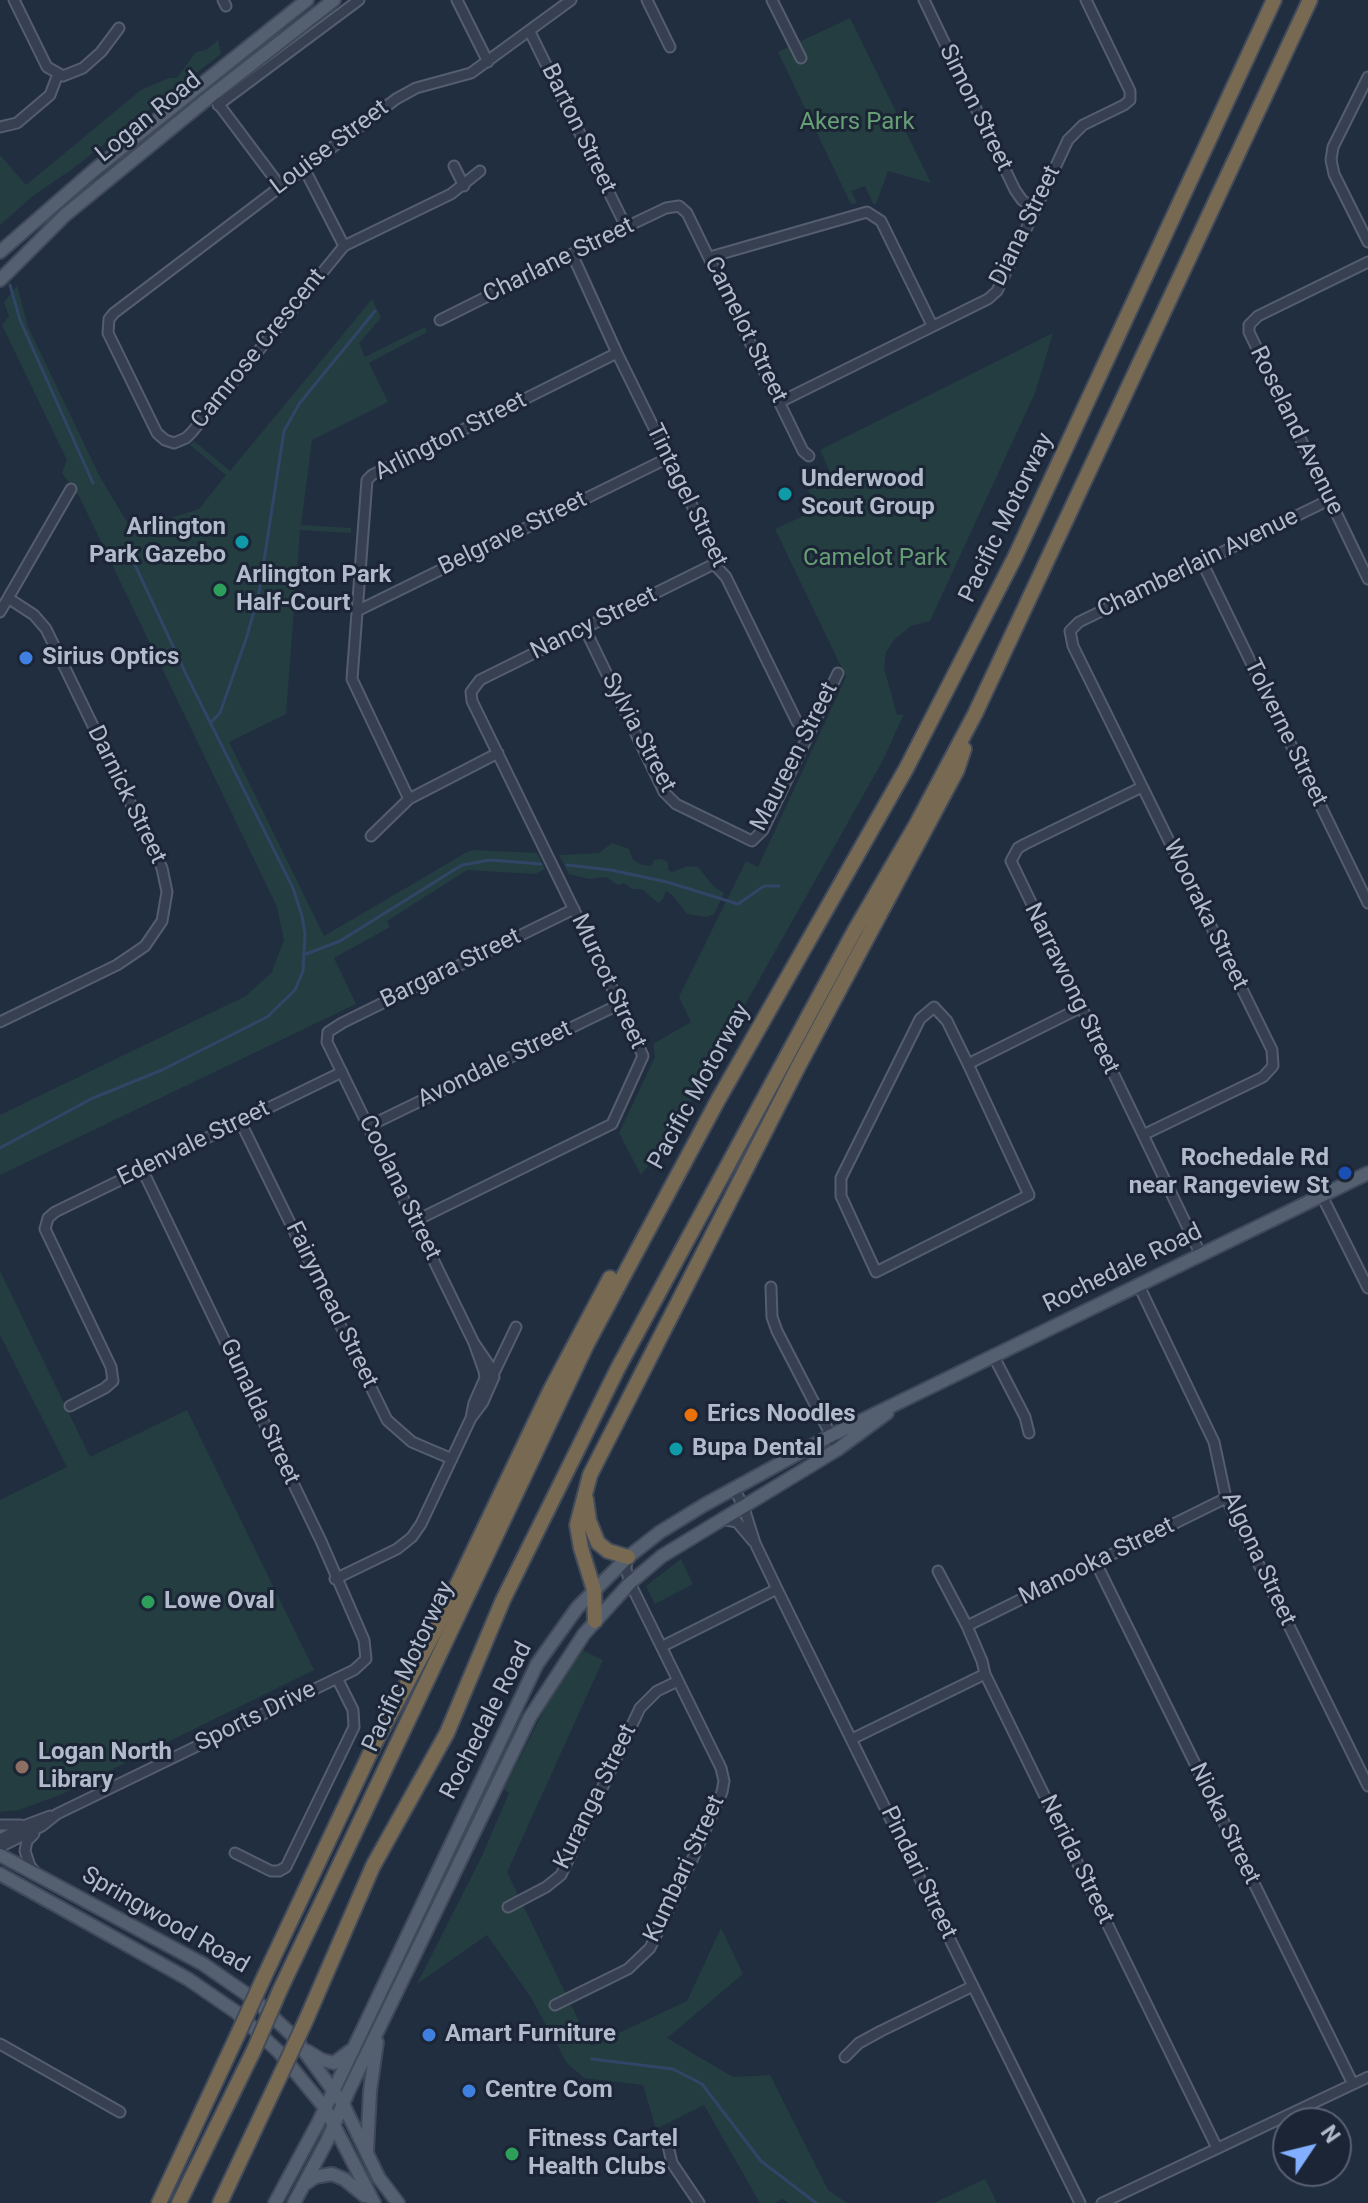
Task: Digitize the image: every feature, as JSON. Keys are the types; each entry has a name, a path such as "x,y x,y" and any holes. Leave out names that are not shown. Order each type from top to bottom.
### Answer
{"highway":[{"name":"Pacific Motorway","path":"179,2203 587,1344 718,1100 906,769 1015,557 1274,0"},
{"path":"220,2203 306,2020 373,1866 447,1733 503,1600 618,1368 975,714 1310,0"},
{"path":"595,1621 594,1590 578,1535 578,1515 584,1491 798,1067 957,770 975,714"},
{"path":"159,2203 374,1745 435,1631 551,1389 660,1185 718,1100"},
{"path":"584,1491 589,1521 598,1543 608,1551 628,1557"}],"main road":[{"name":"Logan Road","path":"0,252 93,171 307,0"},
{"name":"Logan Road","path":"0,280 65,215 215,100 334,0"},
{"name":"Rochedale Road","path":"275,2203 354,2050 537,1664 566,1621 628,1557 660,1532 830,1436 1368,1173"},
{"name":"Rochedale Road","path":"294,2203 530,1717 563,1663 595,1621 630,1583 662,1556 838,1449 898,1404"},
{"name":"Springwood Road","path":"0,1855 216,1972 255,2000 294,2037 343,2104 379,2178 398,2203"},
{"name":"Springwood Road","path":"0,1874 175,1971 236,2012 279,2052 325,2108 374,2203"},
{"path":"367,2154 370,2091 380,2027"},
{"path":"294,2037 315,2057 327,2062 339,2061 354,2050"},
{"path":"304,2185 315,2177 336,2175 374,2203"}],"street":[{"path":"14,0 47,67 58,74 68,76 83,68 101,52 119,28"},
{"path":"280,186 215,100 359,0"},
{"path":"457,0 488,62"},
{"name":"Louise Street","path":"108,326 114,313 396,99 416,88 456,79 488,62 571,0"},
{"path":"647,0 670,47"},
{"path":"772,0 801,58"},
{"name":"Simon Street","path":"924,0 1015,190 1022,200 1035,209"},
{"name":"Diana Street","path":"780,402 988,299 997,291 1074,131 1130,100 1130,91 1086,0"},
{"name":"Barton Street","path":"530,32 626,227"},
{"path":"0,127 17,123 50,95 58,74"},
{"path":"1368,77 1333,147 1331,160 1334,174 1368,242"},
{"path":"454,166 464,186"},
{"name":"Camrose Crescent","path":"108,326 108,333 157,433 174,443 192,432 344,246 305,170"},
{"path":"344,246 464,186 480,171"},
{"name":"Charlane Street","path":"440,320 626,227 666,208 679,206"},
{"name":"Camelot Street","path":"679,206 687,213 710,257 803,451 809,456"},
{"path":"710,257 867,212 881,221 932,325"},
{"name":"Tintagel Street","path":"572,254 711,544 714,564 726,577 797,722 808,732"},
{"name":"Roseland Avenue","path":"1368,262 1258,316 1249,325 1250,339 1368,579"},
{"name":"Arlington Street","path":"409,799 352,679 367,480 617,353"},
{"name":"Belgrave Street","path":"357,611 668,458"},
{"path":"0,612 71,489"},
{"name":"Chamberlain Avenue","path":"1070,631 1079,622 1329,500"},
{"name":"Tolverne Street","path":"1202,562 1368,903"},
{"name":"Nancy Street","path":"474,685 714,564"},
{"name":"Darnick Street","path":"0,1022 117,965 145,946 162,921 167,892 162,868 46,629 34,615 8,598"},
{"name":"Sylvia Street","path":"585,629 664,792 676,804 752,841"},
{"name":"Wooraka Street","path":"1070,631 1073,646 1272,1050 1273,1066 1263,1077 1143,1135"},
{"name":"Maureen Street","path":"752,841 763,830 838,673"},
{"name":"Murcot Street","path":"415,1221 612,1124 643,1056 472,701 474,685"},
{"path":"371,836 409,799 498,753"},
{"name":"Narrawong Street","path":"1142,787 1025,844 1012,855 1013,869 1201,1255"},
{"name":"Bargara Street","path":"328,1032 574,909"},
{"name":"Avondale Street","path":"369,1126 620,1004"},
{"path":"934,1007 947,1021 968,1064 1029,1195 876,1272 841,1196 841,1178 920,1019 934,1007"},
{"path":"968,1064 1080,1008"},
{"name":"Coolana Street","path":"328,1032 327,1042 490,1375"},
{"name":"Edenvale Street","path":"70,1406 113,1381 111,1367 45,1229 48,1218 342,1072"},
{"name":"Fairymead Street","path":"240,1121 387,1420 412,1442 452,1459"},
{"name":"Gunalda Street","path":"142,1169 321,1541 364,1640 366,1659"},
{"path":"1322,1196 1368,1288"},
{"name":"Algona Street","path":"1139,1286 1214,1442 1226,1498 1368,1786"},
{"path":"771,1287 772,1317 777,1331 838,1449"},
{"path":"335,1579 397,1549 412,1537 471,1418 494,1381 490,1375 516,1327"},
{"name":"Coolana Street","path":"474,1343 490,1375"},
{"path":"484,1358 491,1359 505,1352"},
{"path":"994,1357 1025,1417 1029,1433"},
{"name":"Pindari Street","path":"734,1489 777,1589 1080,2203"},
{"name":"Manooka Street","path":"967,1626 1226,1498"},
{"name":"Pindari Street","path":"719,1519 737,1522 755,1543"},
{"name":"Kumbari Street","path":"555,2005 628,1969 650,1948 722,1792 724,1781 721,1768 630,1583 628,1557"},
{"name":"Nioka Street","path":"1096,1563 1353,2084"},
{"name":"Nerida Street","path":"938,1571 967,1626 985,1674 1217,2148"},
{"path":"663,1646 777,1589"},
{"name":"Sports Drive","path":"0,1839 337,1678 359,1667 366,1659"},
{"path":"852,1739 985,1674"},
{"path":"235,1853 271,1871 286,1867 354,1727 353,1710 337,1678"},
{"name":"Kuranga Street","path":"508,1907 546,1887 561,1875 640,1708 657,1691 678,1681"},
{"name":"Sports Drive","path":"0,1847 42,1826 57,1814"},
{"name":"Sports Drive","path":"0,1825 26,1825"},
{"path":"41,1876 30,1866 25,1851 27,1841 42,1826"},
{"path":"845,2057 859,2043 973,1986"},
{"path":"0,2044 120,2112"},
{"path":"1102,2203 1368,2077"},
{"path":"667,2141 672,2163 699,2203"}],"green space":[{"name":"Akers Park","path":"850,18 931,183 888,171 876,204 873,204 865,186 851,191 857,203 851,204 778,52"},
{"path":"218,40 221,54 34,195 0,225 0,155 26,185 141,90 169,78 177,78 196,52 206,50"},
{"path":"17,286 28,327 100,477 130,527 199,509 226,475 190,445 194,441 230,471 372,299 381,318 359,343 365,357 425,327 427,332 369,363 388,402 312,440 301,525 351,528 351,533 300,530 286,714 229,742 324,936 467,852 537,853 545,869 535,874 467,870 387,921 390,927 334,958 356,1004 0,1175 0,1115 246,996 272,972 284,940 277,907 80,498 62,473 67,460 2,325 9,316 4,302"},
{"name":"Camelot Park","path":"1053,333 1035,393 930,621 911,626 894,640 886,652 884,668 897,715 904,714 882,762 667,1143 641,1175 619,1133 655,1057 653,1044 691,1022 679,997 746,861 758,867 846,677 775,529 816,510 808,490 833,478 820,450"},
{"path":"612,843 629,849 633,860 642,865 651,866 654,860 661,859 668,862 668,870 672,872 688,866 698,867 714,887 724,893 714,914 707,917 687,914 666,891 658,903 642,889 632,889 624,883 618,885 606,877 589,879 569,874 559,855 599,853"},
{"path":"0,1271 90,1457 187,1410 314,1670 60,1795 19,1810 0,1812 0,1500 67,1467 0,1335"},
{"path":"681,1559 693,1584 655,1604 646,1586"},
{"path":"582,1650 603,1660 507,1872 591,2046 687,2001 721,1928 743,1974 667,2038 733,2077 770,2075 828,2190 847,2203 789,2203 783,2199 760,2203 704,2105 656,2129 643,2085 584,2078 567,2063 530,1996 487,1935 417,1984 482,1856 509,1793 504,1789 548,1702"},
{"path":"985,2179 997,2203 934,2203"}],"waterway":[{"path":"10,285 20,320 93,483"},
{"path":"210,723 220,713 259,593 284,431 299,404 375,311"},
{"path":"0,1148 93,1098 162,1070 267,1017 295,990 303,971 305,934 293,888 129,552"},
{"path":"306,954 340,941 462,865 490,860 541,864"},
{"path":"567,865 611,870 667,882 738,904 764,886 779,886"},
{"path":"592,2059 673,2069 702,2084 761,2161 816,2203"}],"place":[{"name":"Underwood Scout Group","path":"785,494"},
{"name":"Arlington Park Gazebo","path":"242,542"},
{"name":"Arlington Park Half-Court","path":"220,590"},
{"name":"Sirius Optics","path":"26,658"},
{"name":"Rochedale Rd near Rangeview St","path":"1345,1173"},
{"name":"Erics Noodles","path":"691,1415"},
{"name":"Bupa Dental","path":"676,1449"},
{"name":"Lowe Oval","path":"148,1602"},
{"name":"Logan North Library","path":"22,1767"},
{"name":"Amart Furniture","path":"429,2035"},
{"name":"Centre Com","path":"469,2091"},
{"name":"Fitness Cartel Health Clubs","path":"512,2154"}]}
